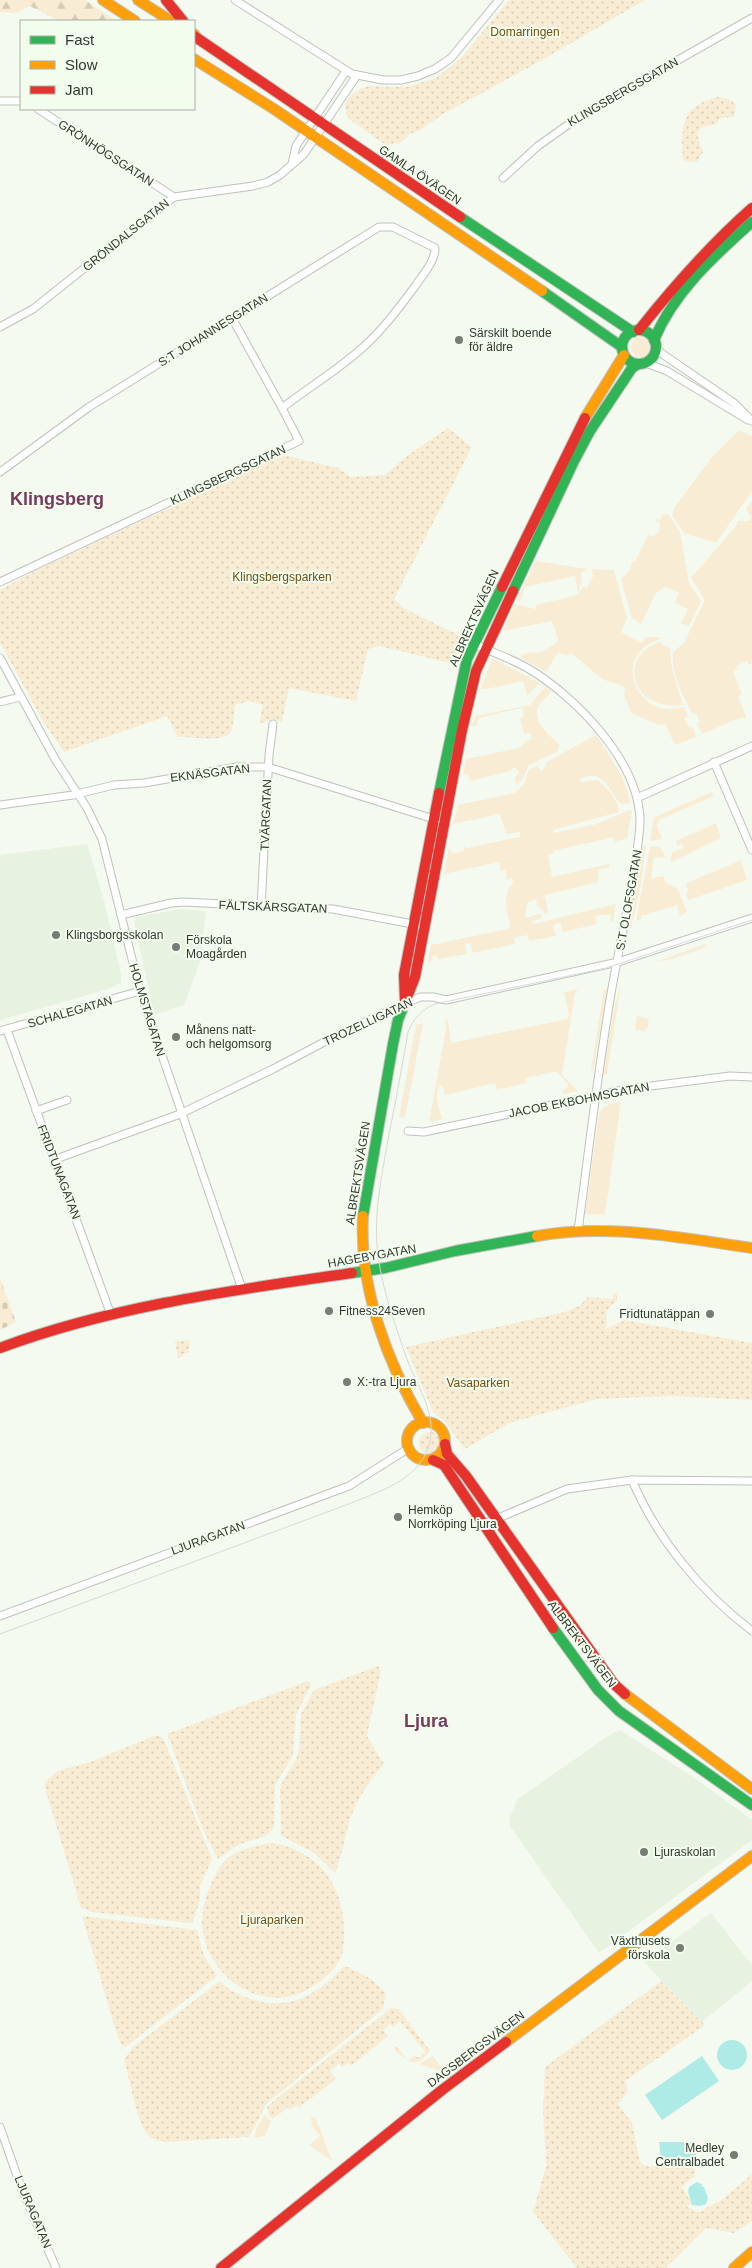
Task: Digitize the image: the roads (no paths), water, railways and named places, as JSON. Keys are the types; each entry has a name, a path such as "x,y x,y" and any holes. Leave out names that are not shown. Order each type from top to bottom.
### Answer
{"main road":[{"path":"103,0 133,20"},
{"path":"138,0 169,20"},
{"path":"166,0 182,20"},
{"name":"GAMLA ÖVÄGEN","path":"195,36 324,126 636,331"},
{"path":"195,60 306,131 619,343 629,361 642,363 655,354 655,343 660,326 685,291 712,260 752,222"},
{"path":"623,351 624,340 636,331 686,272 718,238 752,208"},
{"path":"636,331 650,334 655,343"},
{"name":"ALBREKTSVÄGEN","path":"405,1004 404,975 461,679 474,644 577,430 623,351"},
{"name":"ALBREKTSVÄGEN","path":"422,1422 408,1401 388,1352 365,1272 362,1234 363,1206 396,1028 414,980 466,710 476,671 574,461 590,431 624,380 642,363"},
{"name":"HAGEBYGATAN","path":"0,1348 32,1336 111,1316 242,1289 365,1272 529,1237 578,1232 649,1233 752,1248"},
{"name":"ALBREKTSVÄGEN","path":"408,1401 412,1430"},
{"path":"422,1422 431,1423 444,1433 445,1444 438,1456 433,1460 417,1458 409,1448 408,1442 412,1430 422,1422"},
{"name":"ALBREKTSVÄGEN","path":"445,1444 447,1454 466,1476 614,1684 633,1701 752,1789"},
{"name":"ALBREKTSVÄGEN","path":"433,1460 444,1465 482,1526 598,1690 622,1714 752,1805"},
{"name":"DAGSBERGSVÄGEN","path":"222,2268 442,2090 752,1856"},
{"path":"734,2268 752,2252"}],"street":[{"path":"235,0 346,71 383,80 402,80 435,69 451,58 499,0"},
{"name":"KLINGSBERGSGATAN","path":"503,178 538,146 583,114 752,18"},
{"path":"292,164 296,146 346,71"},
{"name":"GRÖNDALSGATAN","path":"0,327 33,309 174,197 268,182 280,175 304,154 357,75"},
{"path":"0,101 20,101"},
{"name":"GRÖNHÖGSGATAN","path":"40,110 174,197"},
{"name":"S:T JOHANNESGATAN","path":"0,472 89,407 379,227 393,227 434,248 435,254 420,280 375,335 360,350 282,408"},
{"path":"232,318 282,408"},
{"path":"655,343 661,353 734,403 752,422"},
{"path":"642,363 667,371 752,422"},
{"name":"KLINGSBERGSGATAN","path":"0,582 299,442 282,408"},
{"name":"S:T OLOFSGATAN","path":"474,644 516,662 556,688 588,719 612,747 637,798 640,820 638,842 596,1095 578,1232"},
{"name":"HOLMSTAGATAN","path":"0,658 55,759 79,794 102,839 140,991 180,1114 242,1289"},
{"path":"0,702 20,697"},
{"name":"TVÄRGATAN","path":"262,906 268,767 274,724"},
{"path":"637,798 752,746"},
{"path":"714,762 752,850"},
{"name":"EKNÄSGATAN","path":"0,805 79,794 114,785 144,783 237,767 268,767 445,822"},
{"name":"FÄLTSKÄRSGATAN","path":"121,915 183,902 333,909 425,926"},
{"name":"TROZELLIGATAN","path":"56,1159 180,1114 273,1069 347,1030 420,997 446,1000 618,962 752,918"},
{"name":"SCHALEGATAN","path":"4,1030 140,991"},
{"name":"FRIDTUNAGATAN","path":"4,1030 56,1159 111,1316"},
{"name":"JACOB EKBOHMSGATAN","path":"408,1132 424,1132 627,1089 730,1076 752,1077"},
{"path":"36,1111 67,1100"},
{"name":"LJURAGATAN","path":"0,1616 348,1486 409,1448"},
{"path":"632,1480 644,1509 669,1546 705,1588 752,1631"},
{"path":"482,1526 496,1518 567,1489 632,1480 752,1481"},
{"name":"LJURAGATAN","path":"0,2127 22,2190 56,2268"}],"water":[{"path":"732,2040 743,2044 747,2055 743,2066 732,2070 721,2066 717,2055 721,2044"},
{"path":"702,2056 719,2081 662,2120 645,2095"},
{"path":"659,2142 696,2142 696,2160 661,2160"},
{"path":"697,2182 703,2185 701,2186 704,2187 708,2198 706,2204 700,2206 692,2205 688,2192 689,2187"}],"tram line":[{"path":"0,1634 354,1502 390,1487 411,1473 426,1454 430,1441 430,1420 425,1400 408,1362 387,1296 380,1269 376,1227 378,1198 385,1155 408,1032 413,1023 418,1015 435,1004 606,968 752,920"}],"place":[{"name":"Särskilt boende för äldre","path":"459,340"},
{"name":"Klingsborgsskolan","path":"56,935"},
{"name":"Förskola Moagården","path":"176,947"},
{"name":"Månens natt- och helgomsorg","path":"176,1037"},
{"name":"Fitness24Seven","path":"329,1311"},
{"name":"Fridtunatäppan","path":"710,1314"},
{"name":"X:-tra Ljura","path":"347,1382"},
{"name":"Hemköp Norrköping Ljura","path":"398,1517"},
{"name":"Ljuraskolan","path":"644,1852"},
{"name":"Växthusets förskola","path":"680,1948"},
{"name":"Medley Centralbadet","path":"734,2155"}],"district":[{"name":"Klingsberg","path":"57,499"},
{"name":"Ljura","path":"426,1721"}],"park label":[{"name":"Domarringen","path":"525,32"},
{"name":"Klingsbergsparken","path":"282,577"},
{"name":"Vasaparken","path":"478,1383"},
{"name":"Ljuraparken","path":"272,1920"}]}
